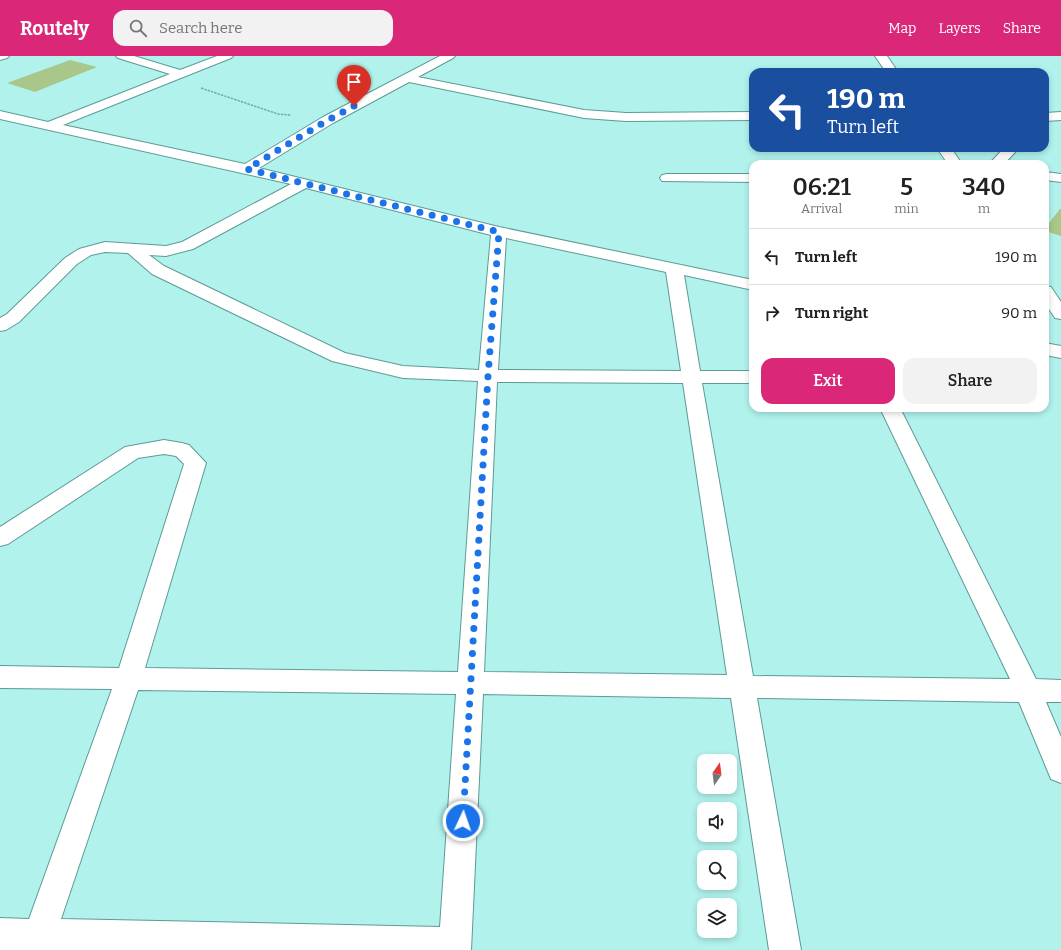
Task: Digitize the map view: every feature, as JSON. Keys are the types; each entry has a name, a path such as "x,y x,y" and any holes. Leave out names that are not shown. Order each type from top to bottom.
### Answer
{"street":[{"path":"122,56 181,74"},
{"path":"48,126 227,56"},
{"path":"247,169 328,120 449,56"},
{"path":"882,56 890,68"},
{"path":"406,78 584,114 626,117 749,116"},
{"path":"0,115 247,169 499,232 749,284"},
{"path":"1049,117 1061,116"},
{"path":"1000,160 1008,152"},
{"path":"1049,176 1061,178"},
{"path":"667,178 749,178"},
{"path":"0,326 13,318 71,261 85,252 106,247 166,251 187,246 305,183"},
{"path":"0,934 36,942 456,947 488,376 499,232"},
{"path":"131,248 158,270 339,357 403,372 488,376 749,377"},
{"path":"674,268 785,950"},
{"path":"1049,297 1061,314"},
{"path":"1049,350 1061,352"},
{"path":"892,412 1028,690 1061,770"},
{"path":"0,538 132,452 164,447 182,450 195,463 129,678 36,942"},
{"path":"0,677 1061,691"}],"path":[{"path":"181,74 202,89 278,114 328,120"}],"green space":[{"path":"70,60 97,67 35,92 7,83"},
{"path":"1061,209 1061,236 1049,232 1049,223"}],"route":[{"path":"354,106 247,169 499,232 488,376 463,821"}]}
